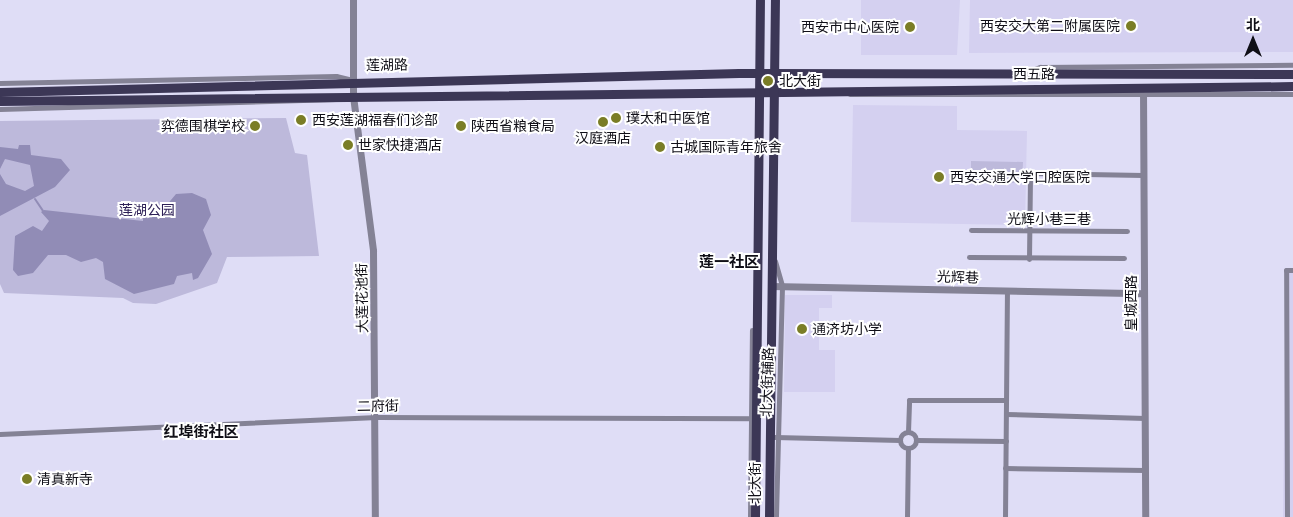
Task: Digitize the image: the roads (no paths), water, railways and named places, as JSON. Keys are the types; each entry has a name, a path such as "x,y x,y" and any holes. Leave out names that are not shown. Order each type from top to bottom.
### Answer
{"main road":[{"name":"北大街","path":"755,517 754,418 760,0"},
{"name":"北大街","path":"768,517 773,437 771,286 775,0"},
{"name":"莲湖路","path":"0,92 335,84 353,80 775,74"},
{"name":"西五路","path":"775,74 1293,74"},
{"name":"西五路","path":"774,92 827,90 1143,91 1293,86"},
{"path":"0,101 774,92"}],"street":[{"name":"大莲花池街","path":"352,0 353,96 373,251 377,417 375,517"},
{"path":"1018,74 1040,67 1293,65"},
{"path":"0,83 336,76 353,80"},
{"path":"1143,91 1293,94"},
{"name":"皇城西路","path":"1143,91 1145,517"},
{"path":"0,109 337,102 353,96"},
{"path":"1029,259 1030,172 1143,175"},
{"name":"光辉小巷三巷","path":"971,230 1127,231"},
{"name":"北大街辅路","path":"772,248 782,286 773,437 776,517"},
{"path":"969,257 1029,259 1124,258"},
{"path":"1287,517 1286,270 1293,270"},
{"name":"光辉巷","path":"771,286 1144,294"},
{"path":"1005,517 1006,291"},
{"path":"1286,376 1293,376"},
{"path":"900,440 908,432 909,400 1006,400"},
{"path":"1006,414 1145,418"},
{"name":"二府街","path":"0,434 377,417 754,418"},
{"name":"北大街辅路","path":"750,517 754,418"},
{"path":"908,432 916,440 1006,442"},
{"path":"773,437 900,440 908,448 908,517"},
{"path":"908,448 916,440"},
{"path":"1005,468 1145,470"}],"waterway":[{"path":"35,199 43,211"}],"place":[{"name":"西安交大第二附属医院","path":"1131,26"},
{"name":"西安市中心医院","path":"910,27"},
{"name":"北大街","path":"768,81"},
{"name":"璞太和中医馆","path":"616,118"},
{"name":"西安莲湖福春们诊部","path":"301,120"},
{"name":"汉庭酒店","path":"603,122"},
{"name":"弈德围棋学校","path":"255,126"},
{"name":"陕西省粮食局","path":"461,126"},
{"name":"世家快捷酒店","path":"348,145"},
{"name":"古城国际青年旅舍","path":"660,147"},
{"name":"西安交通大学口腔医院","path":"939,177"},
{"name":"通济坊小学","path":"802,329"},
{"name":"清真新寺","path":"27,479"}],"district":[{"name":"莲一社区","path":"729,262"},
{"name":"红埠街社区","path":"201,432"}],"park label":[{"name":"莲湖公园","path":"147,210"}]}
